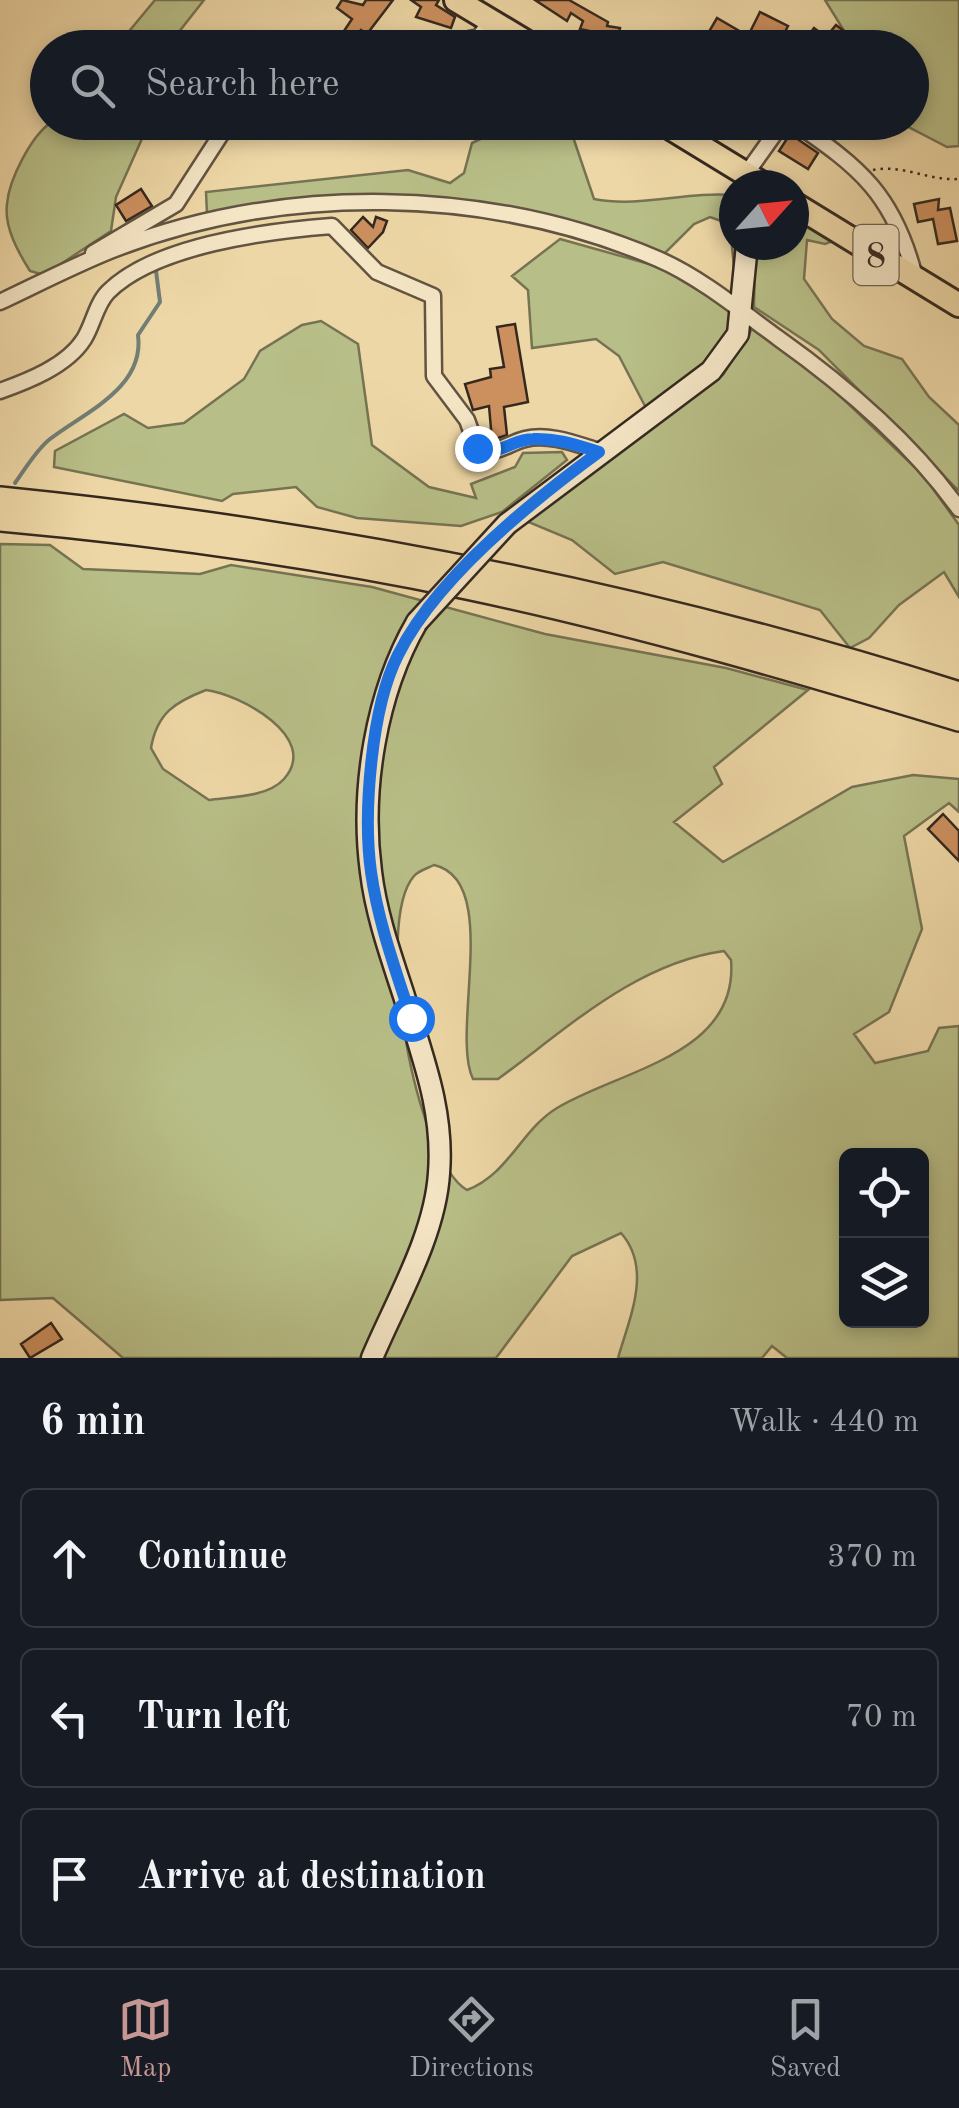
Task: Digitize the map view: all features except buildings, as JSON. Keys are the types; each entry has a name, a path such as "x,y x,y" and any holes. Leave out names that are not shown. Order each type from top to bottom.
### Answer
{"highway":[{"path":"0,497 71,516 466,586 660,633 959,718"},
{"path":"0,522 71,516 403,554 575,592 959,696"}],"main road":[{"path":"456,0 507,30"},
{"path":"689,140 736,170"},
{"name":"8","path":"809,213 959,306"}],"street":[{"path":"484,30 491,20"},
{"path":"74,267 110,240 176,204 217,140"},
{"path":"759,170 774,140"},
{"path":"818,140 864,173 905,239 916,280"},
{"path":"0,302 74,267 202,222 281,206 358,201 510,213 660,260 743,312 815,364 915,456 959,509"},
{"path":"0,391 57,365 74,351 106,294 149,262 284,232 332,226 377,272 432,296 434,376 467,420 477,448 497,451 526,439 559,440 599,452"},
{"path":"372,1358 430,1218 439,1175 436,1095 384,933 370,870 370,779 385,694 396,658 417,622 507,524 711,371 738,334 746,260"}],"path":[{"path":"864,173 892,166 934,180 959,179"}],"green space":[{"path":"155,0 204,0 180,30 130,30"},
{"path":"825,0 959,0 959,146 947,147 929,138 929,30 844,30"},
{"path":"35,140 141,140 116,197 111,231 44,275 30,271 25,264 8,222 9,194 22,159"},
{"path":"478,140 574,140 594,199 629,202 719,195 719,220 710,217 694,224 663,255 608,233 552,217 438,200 323,201 207,214 206,192 408,170 450,183 464,173 472,143"},
{"path":"809,223 836,240 825,244 809,240"},
{"path":"560,239 660,267 733,312 724,340 701,367 646,408 619,356 596,339 532,348 528,290 512,276"},
{"path":"733,260 739,260 736,290"},
{"path":"755,260 805,260 804,279 832,319 864,346 902,359 929,397 959,425 959,491 819,350 754,307"},
{"path":"321,321 358,344 372,445 429,487 476,498 471,484 515,467 523,453 562,452 567,460 502,512 461,526 357,518 317,507 296,487 233,494 222,501 54,467 55,451 124,414 148,428 184,423 244,379 260,351 302,325"},
{"path":"752,329 814,371 923,475 959,525 959,597 944,572 899,605 869,638 850,648 820,610 663,562 615,574 572,540 526,521 723,375"},
{"path":"0,544 50,545 83,569 200,574 231,565 372,587 545,634 726,668 808,690 714,767 722,784 674,822 723,862 852,787 913,775 959,779 959,812 949,803 904,836 922,929 889,1012 854,1034 875,1063 928,1051 939,1028 959,1026 959,1358 787,1358 772,1346 762,1358 618,1358 637,1278 631,1247 621,1233 572,1256 496,1358 123,1358 53,1298 0,1300","holes":["206,690 255,709 284,733 292,748 293,763 277,785 249,795 209,800 163,769 151,748 163,717 177,704","434,865 454,877 466,898 470,927 468,1057 473,1079 498,1079 604,1000 661,969 724,951 731,960 728,992 716,1018 696,1039 642,1070 557,1108 493,1174 467,1190 448,1170 431,1135 417,1090 399,988 402,902 414,876"]}],"waterway":[{"path":"15,483 45,443 110,397 132,370 138,354 138,335 160,302 156,271 160,265"}],"route":[{"path":"411,1018 384,933 370,870 370,779 385,694 396,658 417,622 517,514 599,452 559,440 526,439 497,451 477,448"}]}
